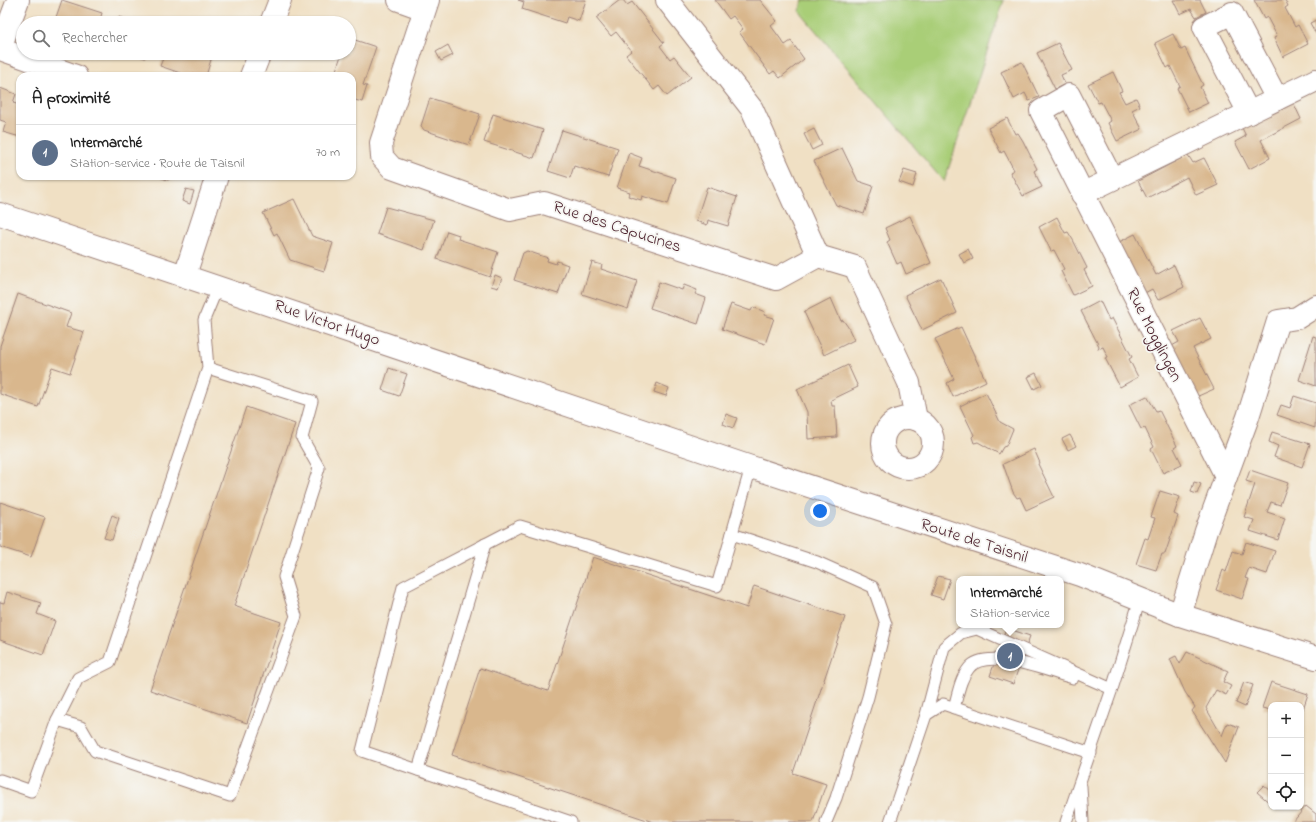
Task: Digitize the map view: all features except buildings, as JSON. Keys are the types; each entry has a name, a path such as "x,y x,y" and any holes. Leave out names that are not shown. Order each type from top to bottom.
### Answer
{"street":[{"path":"16,55 0,49 18,0"},
{"path":"274,16 280,0"},
{"name":"Rue des Capucines","path":"399,0 426,5 381,143 382,157 392,168 510,210 544,203 776,279 818,256"},
{"path":"668,0 752,109 818,256 855,267 909,383 916,419"},
{"path":"1249,113 1204,27 1232,13 1277,99"},
{"path":"31,60 65,72"},
{"path":"253,72 257,60"},
{"path":"1082,194 1316,80"},
{"name":"Rue Mogglingen","path":"1112,179 1069,96 1041,111 1226,476"},
{"path":"185,275 216,180"},
{"name":"Rue Victor Hugo","path":"0,214 218,286 654,434"},
{"path":"1180,615 1206,530 1248,417 1278,321 1297,318 1316,306"},
{"name":"Route de Taisnil","path":"654,434 1080,575 1180,615 1316,658"}],"lane":[{"path":"0,780 30,792 57,720 78,678 110,662 208,368 204,320 218,286"},
{"path":"57,720 81,727 95,751 230,796 296,616 284,577 319,468 302,438 312,402 208,368"},
{"path":"571,822 362,751 403,587 520,526 717,586 751,467"},
{"path":"732,534 817,562 873,587 886,624 868,697 836,798 826,822"},
{"path":"418,770 485,544"},
{"path":"1066,822 1091,753 1140,599"},
{"path":"890,822 926,715 944,647 961,633 977,629 1112,689"},
{"path":"954,708 962,680 970,666 988,658 1011,660 1112,689"},
{"path":"926,715 942,704 1091,753"},
{"path":"1081,781 1083,822"}],"green space":[{"path":"803,0 1004,0 944,182 799,11"}],"place":[{"name":"Intermarché","path":"1010,656"}]}
